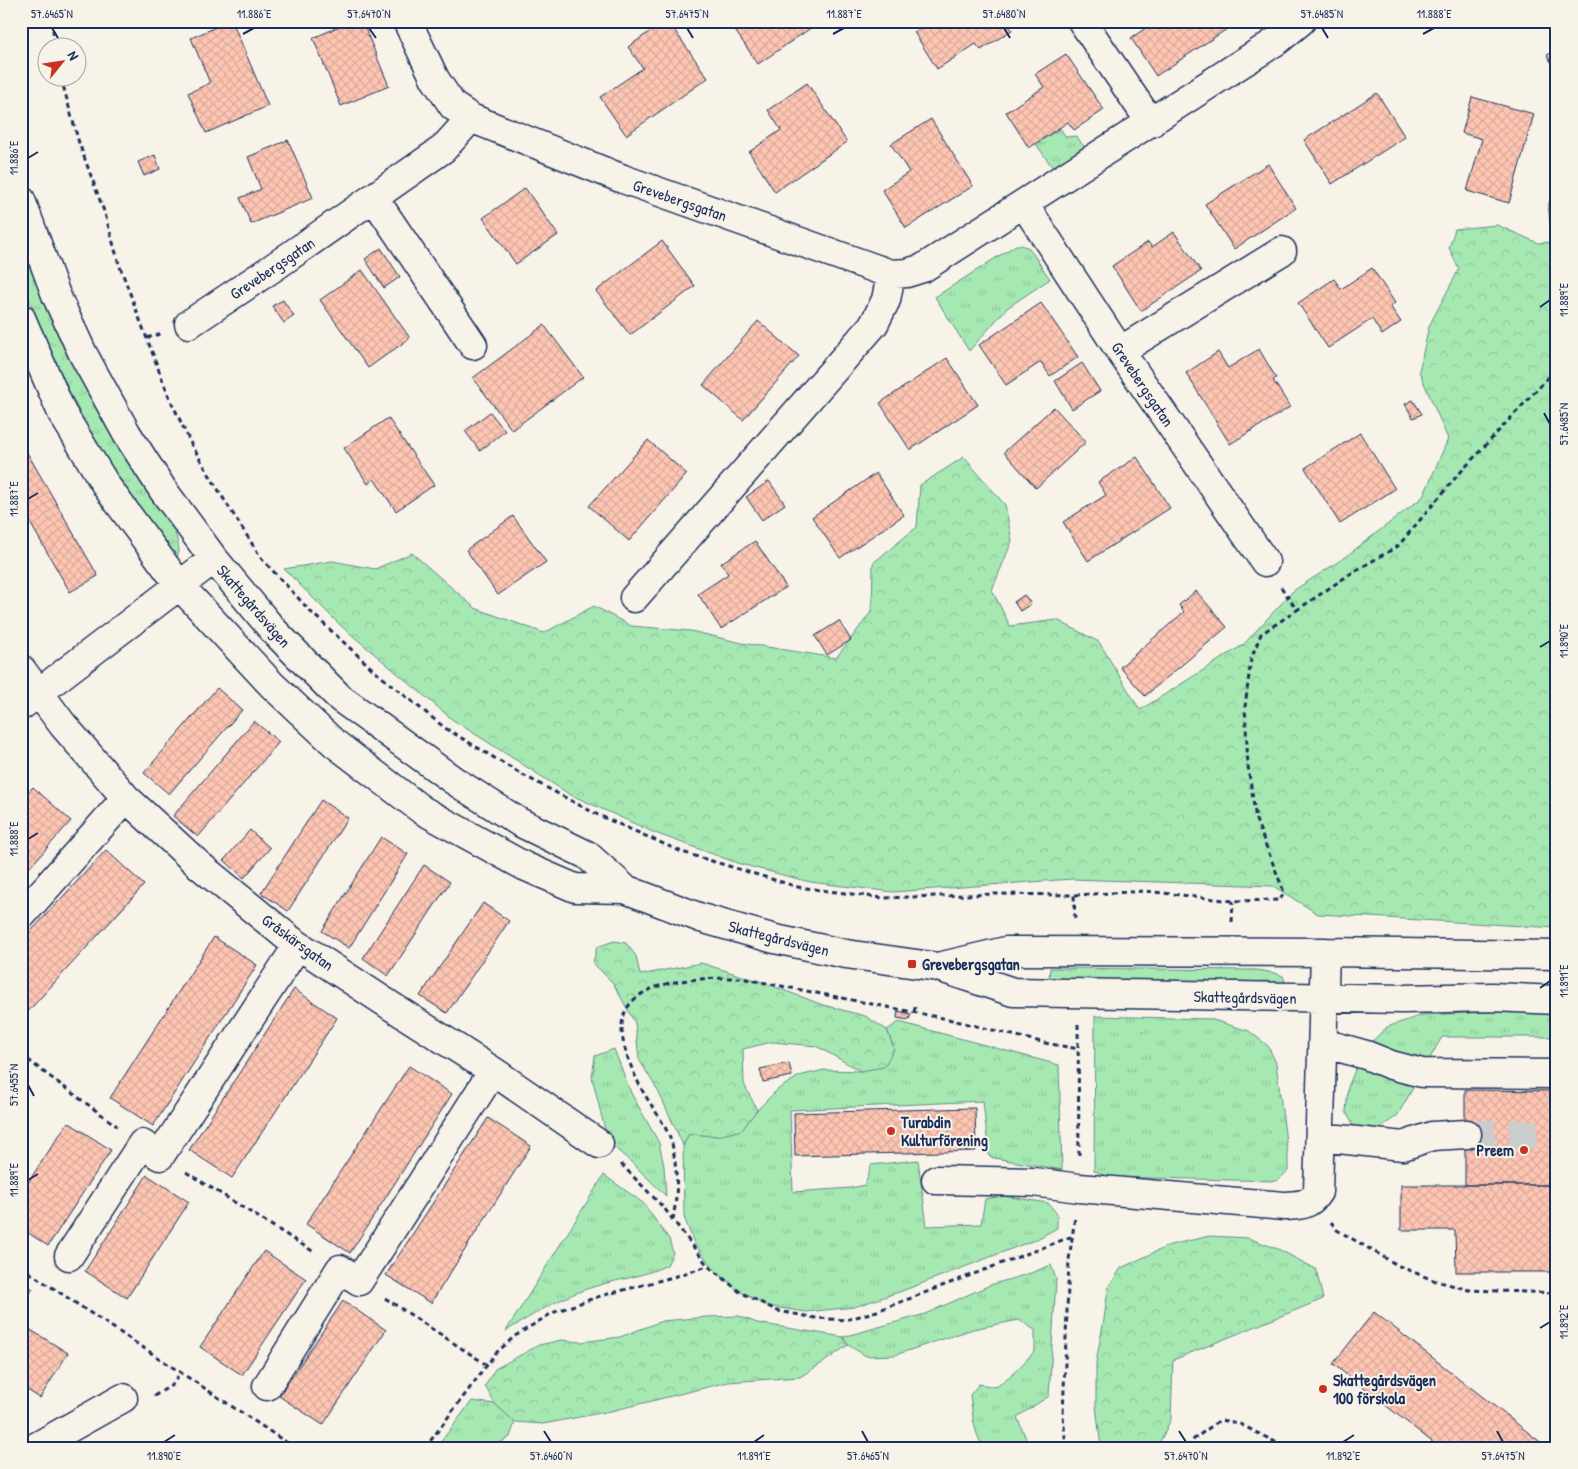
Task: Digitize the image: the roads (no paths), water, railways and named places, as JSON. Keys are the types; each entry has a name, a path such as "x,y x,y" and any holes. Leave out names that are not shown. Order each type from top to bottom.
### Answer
{"street":[{"name":"Grevebergsgatan","path":"407,21 436,80 453,106 471,118 623,179 891,274 907,273 923,268 1278,40 1301,21"},
{"path":"1082,21 1150,122"},
{"name":"Grevebergsgatan","path":"189,324 374,198 442,149 471,118"},
{"path":"374,198 473,345"},
{"name":"Skattegårdsvägen","path":"21,200 56,296 83,354 127,434 163,490 214,559 273,630 340,698 453,780 519,822 587,855 625,889"},
{"name":"Grevebergsgatan","path":"1024,204 1120,352 1266,562"},
{"path":"1120,352 1282,251"},
{"path":"634,598 874,324 886,300 891,274"},
{"name":"Skattegårdsvägen","path":"21,318 62,413 107,486 180,586 272,686 334,742 422,810 524,866 575,888 625,889 701,918 775,939 846,954 938,967 1012,992 1403,999 1492,997 1557,1000"},
{"path":"29,699 214,559"},
{"name":"Gråskärsgatan","path":"21,669 29,699 62,725 126,798 199,865 298,945 493,1071 608,1152"},
{"path":"21,916 126,798"},
{"path":"69,1256 151,1150 298,945"},
{"name":"Skattegårdsvägen","path":"938,967 1006,951 1557,955"},
{"path":"936,1180 1033,1182 1079,1188 1284,1206 1312,1201 1318,1192 1325,952"},
{"path":"1322,1043 1366,1054 1391,1065 1422,1073 1557,1074"},
{"path":"267,1386 350,1275 493,1071"},
{"path":"1320,1137 1403,1146 1432,1136 1467,1134"},
{"path":"34,1448 123,1398"}],"tunnel":[{"path":"1467,1134 1557,1134"}],"place":[{"name":"Grevebergsgatan","path":"912,964"},
{"name":"Turabdin Kulturförening","path":"891,1131"},
{"name":"Preem","path":"1524,1150"},
{"name":"Skattegårdsvägen 100 förskola","path":"1323,1389"}]}
